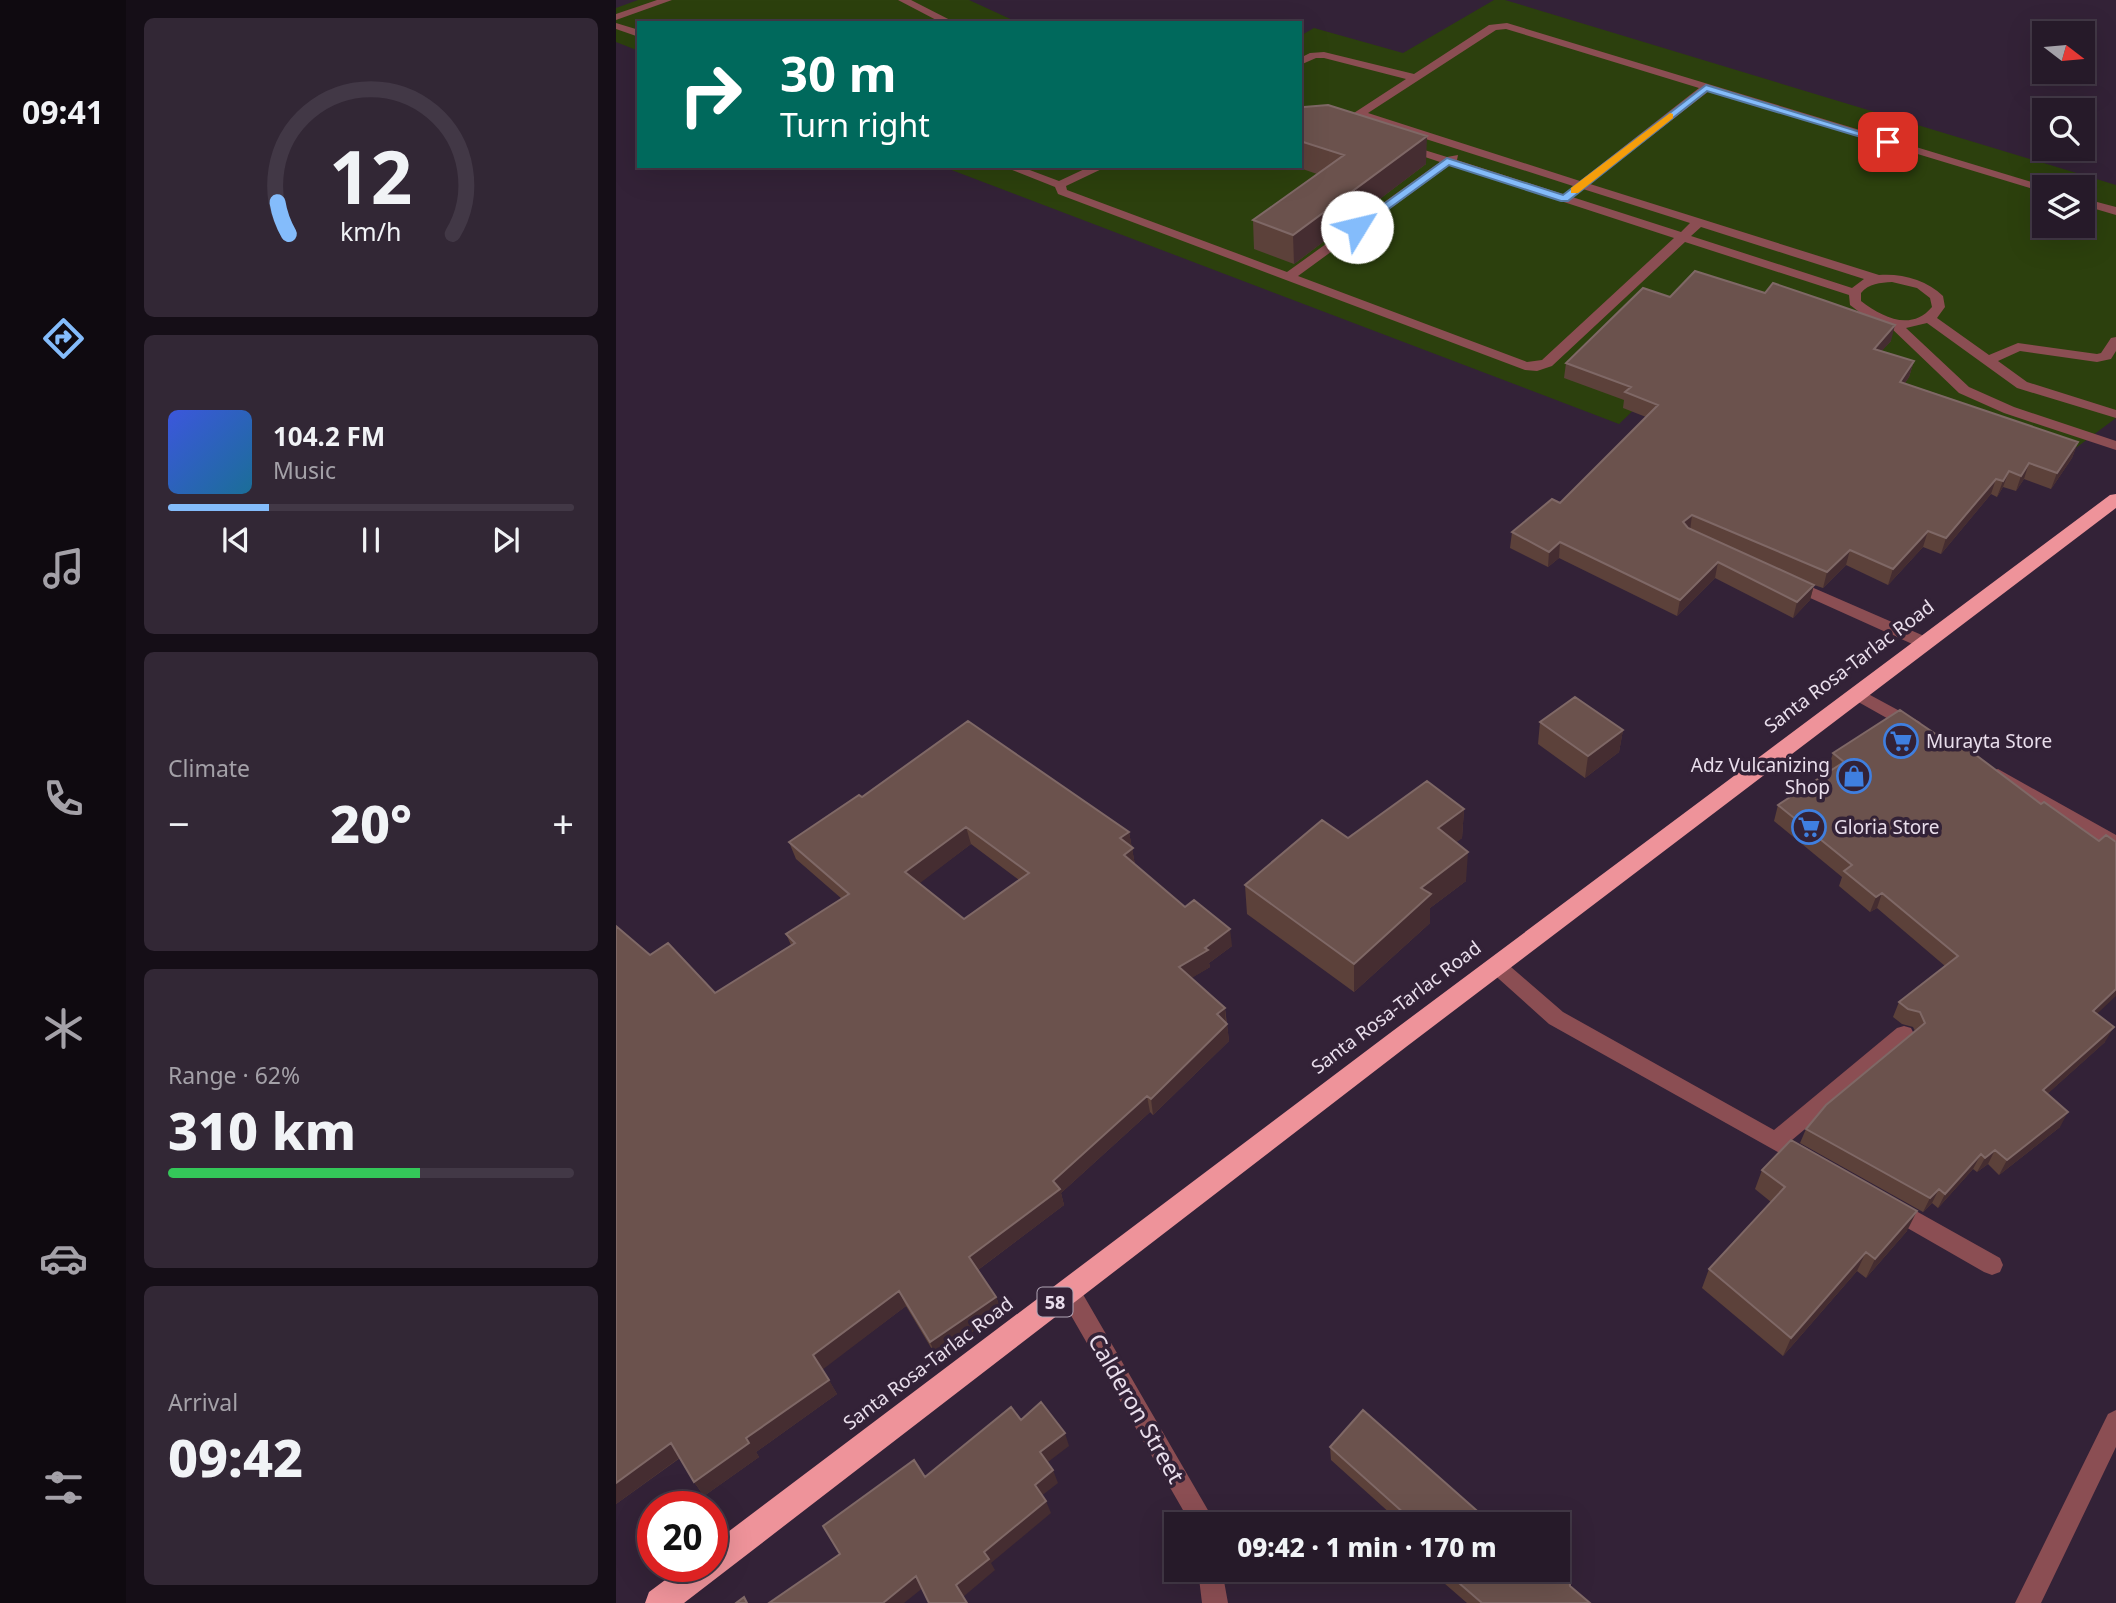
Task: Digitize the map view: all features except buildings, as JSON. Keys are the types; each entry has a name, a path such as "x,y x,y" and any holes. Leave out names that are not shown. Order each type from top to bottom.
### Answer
{"highway":[{"name":"Santa Rosa-Tarlac Road","path":"728,1551 2116,499"},
{"name":"Santa Rosa-Tarlac Road","path":"660,1603 688,1582"}],"street":[{"path":"616,17 667,0"},
{"path":"903,0 947,21"},
{"path":"616,26 637,33"},
{"path":"1327,127 1347,128 1358,114 1493,27 1507,26 2032,185"},
{"path":"1302,61 1314,55 1324,55 1417,78"},
{"path":"1564,199 1706,88"},
{"path":"1358,114 1878,279 1906,280 1930,291 1938,298 1940,306 1930,319 1913,324 1893,323 1876,319 1863,311 1855,302 1854,293"},
{"path":"1388,142 1854,293"},
{"path":"1290,276 1468,148"},
{"path":"1013,168 1060,185"},
{"path":"1060,185 1070,178 1097,168"},
{"path":"1060,185 1062,192 1525,366 1537,367 1547,363 1699,222"},
{"path":"2095,205 2116,211"},
{"path":"1854,293 1863,284 1878,279"},
{"path":"1930,319 2022,385 2116,414"},
{"path":"1893,323 1964,390 2009,410 2116,446"},
{"path":"1987,361 2018,347 2035,347 2097,358 2106,356 2116,341"},
{"path":"1777,577 1925,643"},
{"path":"1859,695 1928,734"},
{"path":"1985,767 2116,843"},
{"path":"1497,966 1556,1018 1824,1169"},
{"path":"1776,1141 1904,1034"},
{"path":"1872,1196 1992,1265"},
{"name":"Calderon Street","path":"1069,1291 1197,1512"},
{"path":"2028,1603 2116,1422"},
{"path":"1212,1582 1215,1603"}],"green space":[{"path":"638,0 969,0 1015,21 637,21 637,50 616,42 616,8"},
{"path":"1494,0 1505,0 2083,175 2032,175 2032,238 2095,238 2095,179 2116,185 2116,418 2069,453 1715,332 1619,424 946,168 1302,168 1302,35 1314,28 1403,53"}],"slow traffic":[{"path":"1574,191 1670,116"}],"place":[{"name":"Murayta Store","path":"1901,741"},
{"name":"Adz Vulcanizing Shop","path":"1854,776"},
{"name":"Gloria Store","path":"1809,827"}],"route":[{"path":"1357,227 1447,161 1564,199 1706,88 1888,142"}]}
